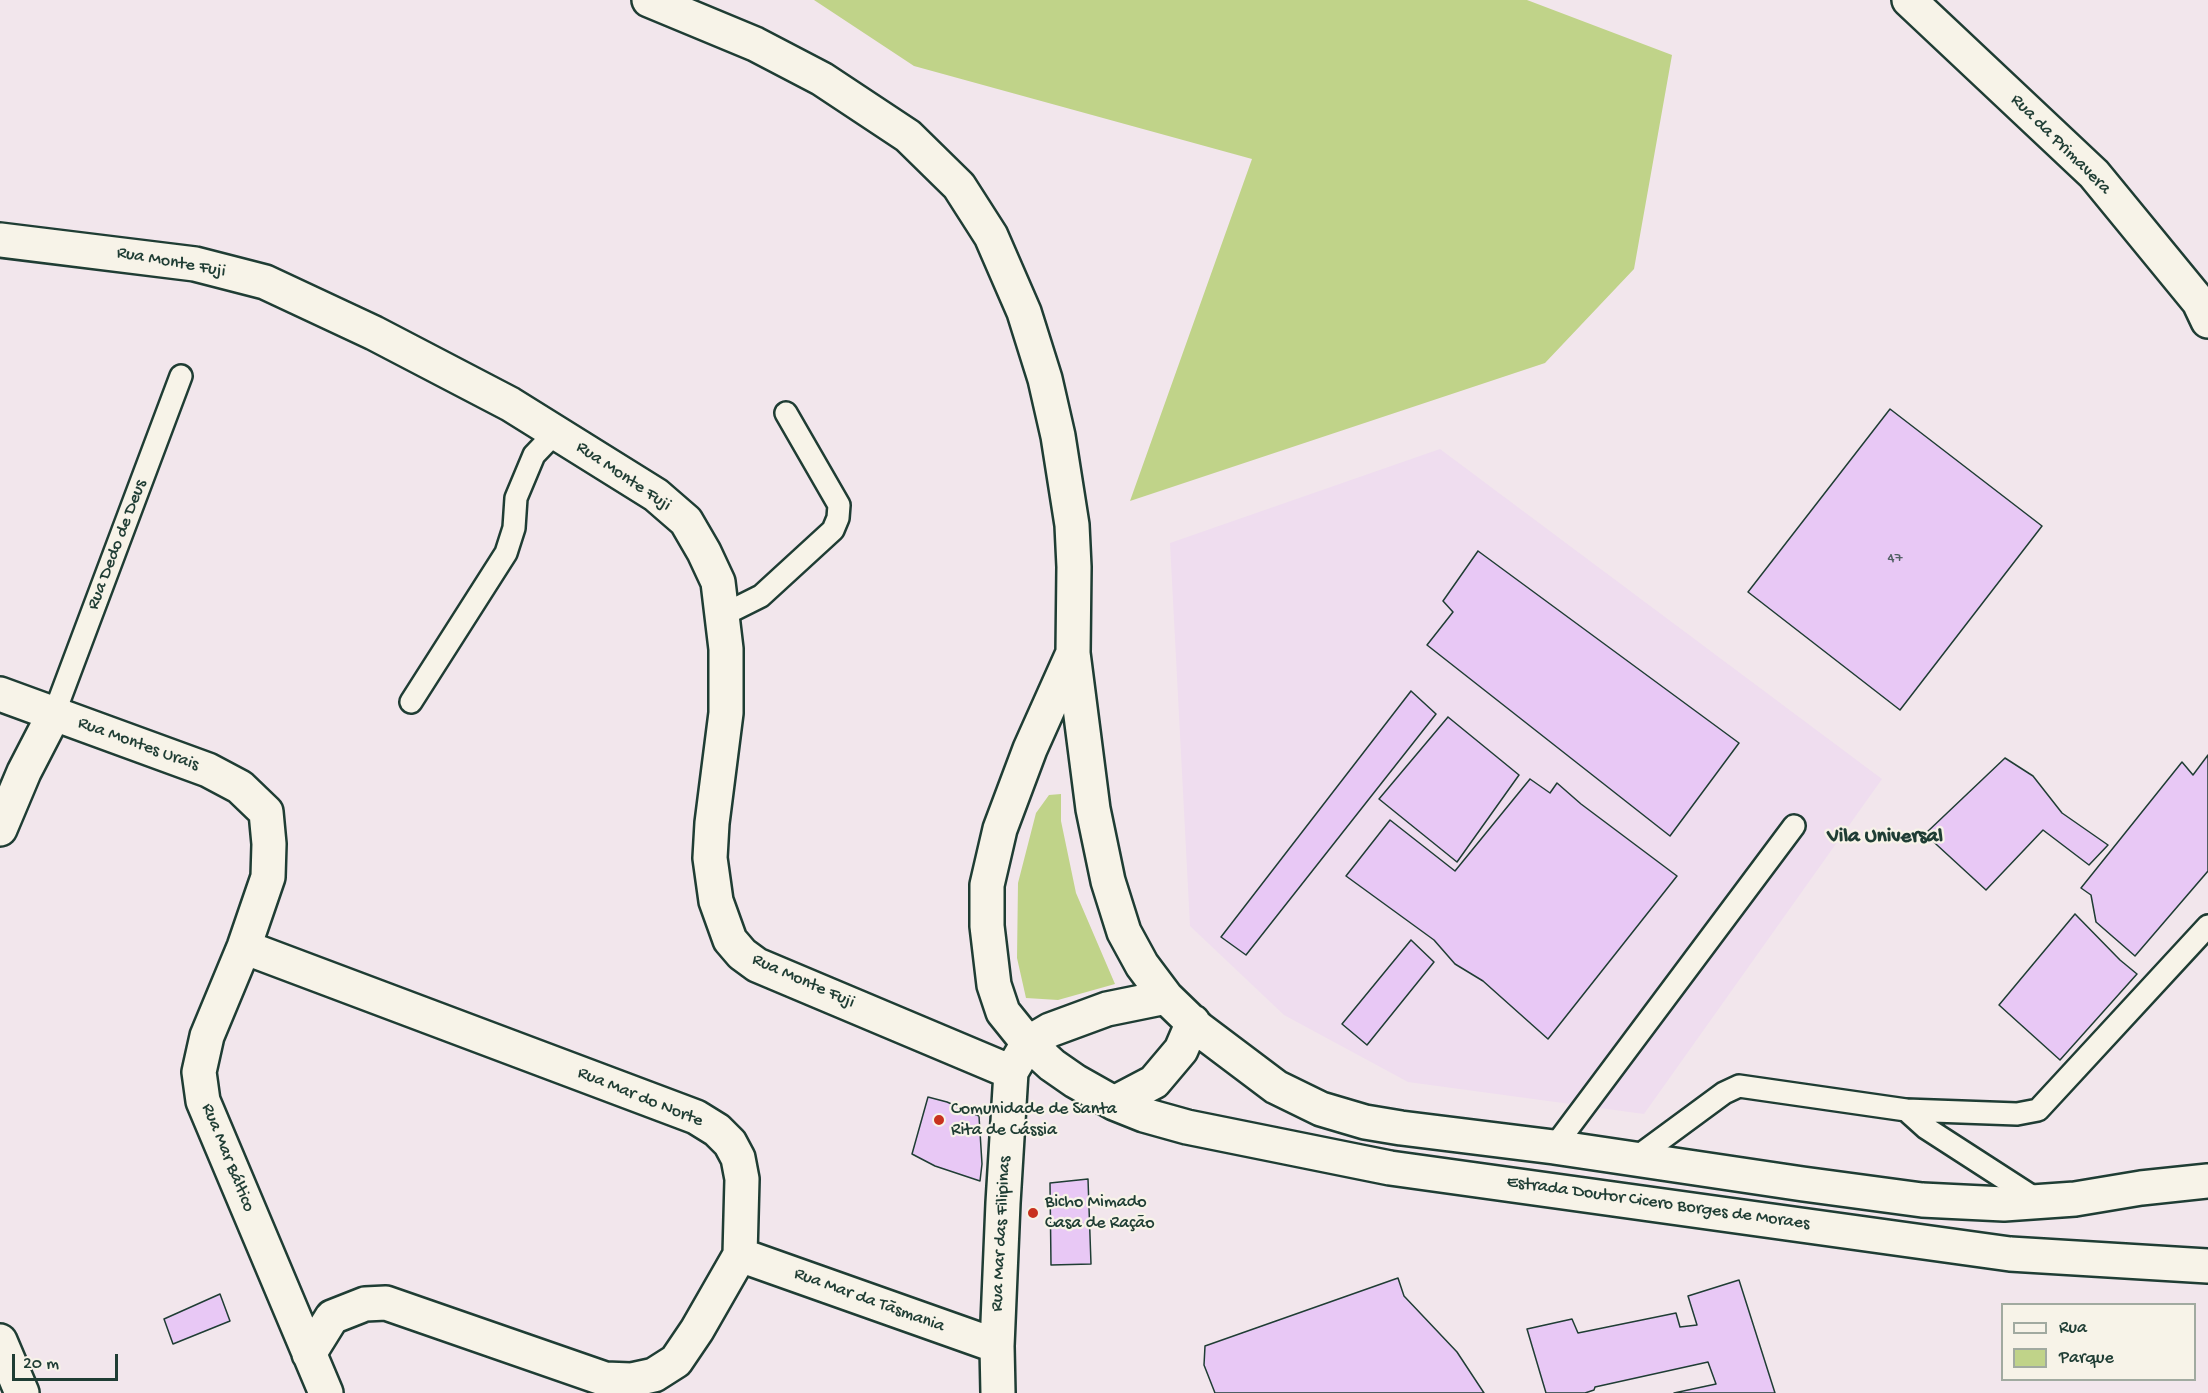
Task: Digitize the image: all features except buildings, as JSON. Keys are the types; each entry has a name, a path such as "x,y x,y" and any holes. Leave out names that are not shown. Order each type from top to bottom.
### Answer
{"street":[{"name":"Estrada Doutor Cicero Borges de Moraes","path":"649,0 755,44 822,79 908,136 958,186 991,236 1019,301 1045,379 1058,436 1072,525 1073,653 1093,809 1107,881 1124,932 1142,965 1166,998 1276,1087 1321,1109 1365,1122 1922,1200 2004,1204 2075,1199 2141,1188 2208,1181"},
{"name":"Rua da Primavera","path":"1909,0 2094,174 2205,309"},
{"name":"Rua Monte Fuji","path":"0,240 195,264 265,282 384,338 510,404 656,495 686,521 718,582 726,649 726,713 712,823 710,858 716,901 730,940 742,954 757,964 1011,1072"},
{"name":"Estrada Doutor Cicero Borges de Moraes","path":"1073,653 1030,749 1000,829 987,885 987,926 994,985 1003,1012 1028,1043 1060,1070 1114,1103 1143,1115 1187,1127 1382,1167 2010,1254 2208,1266"},
{"name":"Rua Montes Urais","path":"0,694 208,770 240,787 266,812"},
{"path":"0,829 24,772 54,714"},
{"name":"Rua Mar Báltico","path":"266,812 269,844 268,877 244,947 207,1036 200,1072 203,1101 326,1393"},
{"name":"Rua Mar do Norte","path":"244,947 696,1117 717,1130 730,1143 738,1158 742,1179 740,1255 697,1330 676,1361 654,1375 631,1380 605,1379 386,1303 365,1304 332,1317 309,1354"},
{"path":"1028,1043 1050,1030 1107,1009 1166,998"},
{"path":"1114,1103 1154,1082 1181,1050 1193,1022"},
{"name":"Rua Mar das Filipinas","path":"998,1393 997,1346 1011,1072 1028,1043"},
{"path":"2141,1188 2208,1161"},
{"path":"2081,1258 2208,1243"},
{"name":"Rua Mar da Tãsmania","path":"740,1255 997,1346"},
{"path":"0,1341 22,1393"}],"lane":[{"name":"Rua Dedo de Deus","path":"54,714 181,376"},
{"path":"723,615 761,596 832,530 838,518 839,504 786,413"},
{"path":"411,702 506,553 514,528 516,498 534,455 556,432"},
{"path":"1554,1147 1794,826"},
{"path":"1633,1160 1724,1093 1739,1086 1906,1110 2017,1114 2038,1110 2208,927"},
{"path":"1906,1110 1926,1128 2039,1201"}],"shaded area":[{"path":"1440,449 1882,779 1644,1114 1408,1082 1284,1015 1190,926 1170,543"}],"green space":[{"path":"814,0 1527,0 1672,55 1634,269 1545,363 1130,501 1252,159 914,66"},
{"path":"1061,794 1061,821 1076,893 1115,984 1058,1000 1026,998 1017,958 1018,883 1036,813 1049,795"}],"place":[{"name":"Comunidade de Santa Rita de Cássia","path":"939,1120"},
{"name":"Bicho Mimado Casa de Ração","path":"1033,1213"}],"district":[{"name":"Vila Universal","path":"1885,838"}]}
